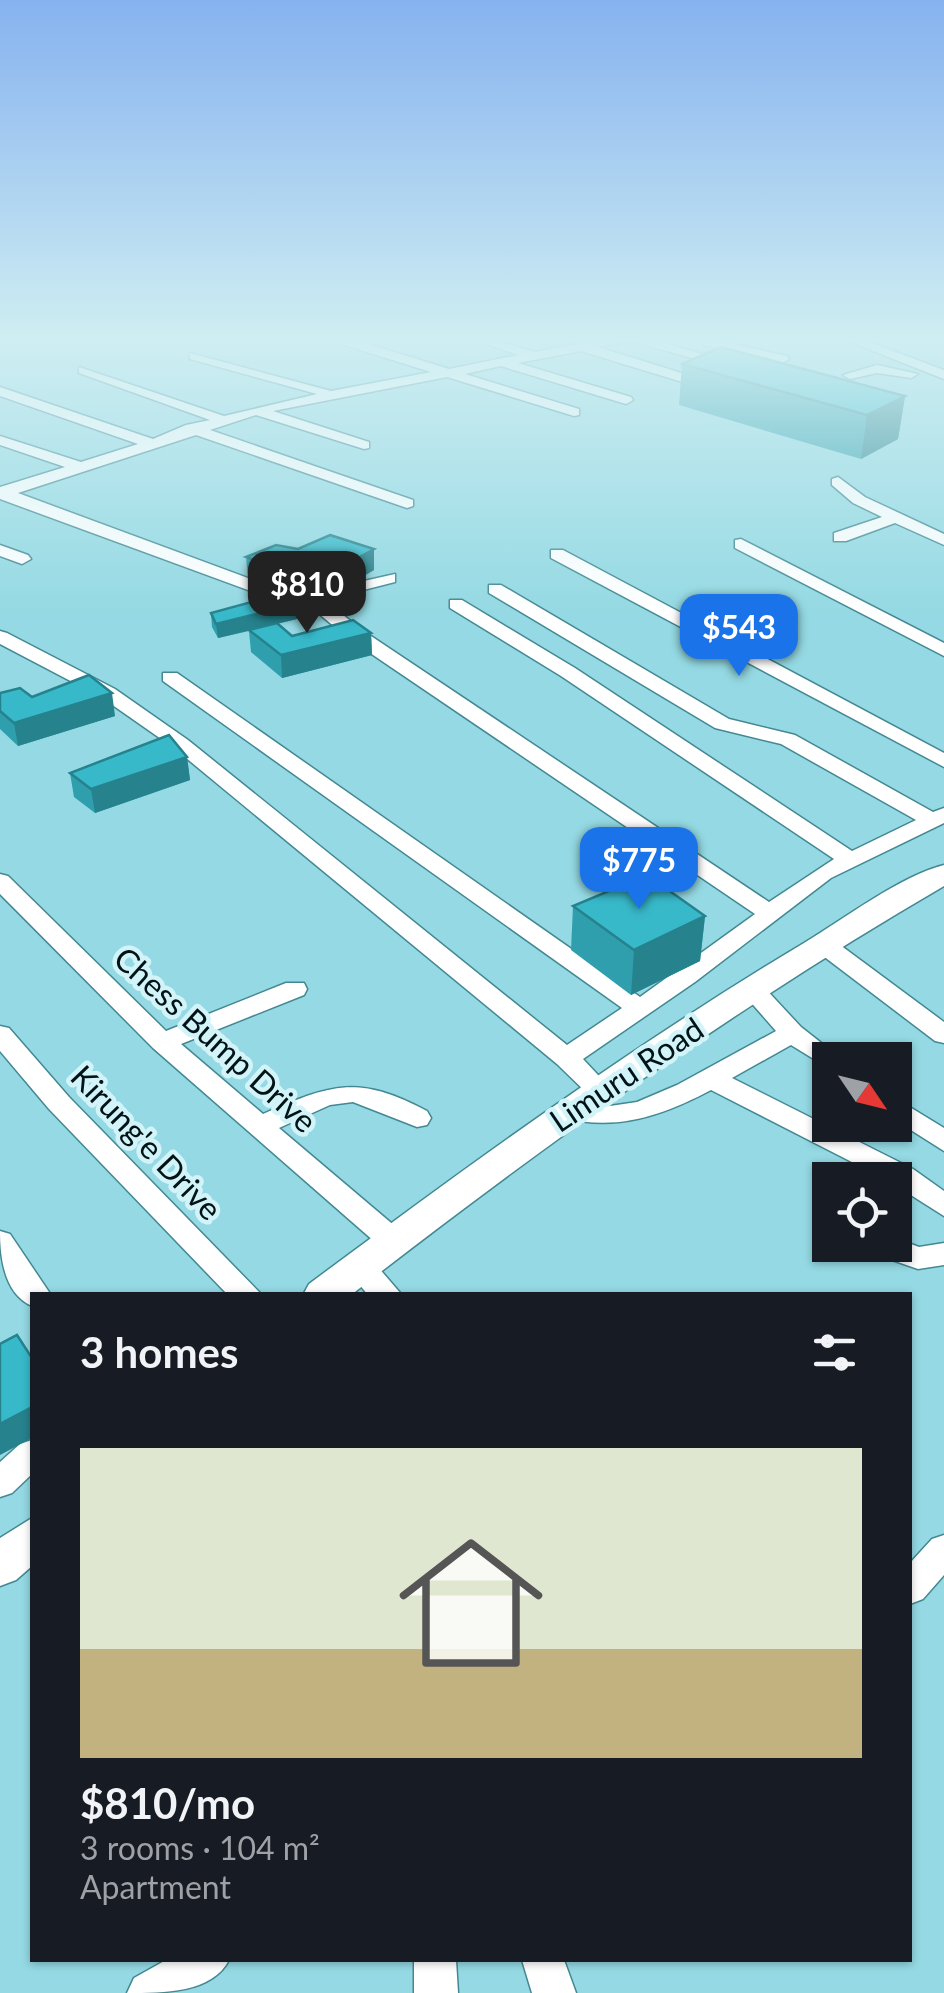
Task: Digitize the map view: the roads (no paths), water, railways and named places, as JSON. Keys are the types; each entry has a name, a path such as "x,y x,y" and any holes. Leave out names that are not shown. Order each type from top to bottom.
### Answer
{"main road":[{"name":"Limuru Road","path":"327,1292 599,1090 822,944 944,874"},
{"path":"0,1566 30,1540"}],"street":[{"path":"115,430 150,442"},
{"path":"1,493 185,430"},
{"path":"197,430 407,502"},
{"path":"318,430 364,445"},
{"path":"0,440 78,467"},
{"path":"838,482 844,490 894,518 944,540"},
{"path":"1,493 281,596 310,598 389,578"},
{"path":"840,537 894,518"},
{"path":"742,544 944,650"},
{"path":"0,550 22,559"},
{"path":"558,554 944,761"},
{"path":"495,590 722,724 788,739 938,818"},
{"path":"310,598 355,634 475,710 768,912"},
{"path":"456,604 568,672 849,859"},
{"path":"0,637 108,693 181,744 566,1058 599,1090"},
{"path":"170,677 639,1008"},
{"path":"566,1058 686,978 768,912 849,859 938,818"},
{"name":"Chess Bump Drive","path":"0,881 162,1042 393,1241"},
{"path":"822,944 944,1035"},
{"path":"162,1042 295,989"},
{"path":"752,990 792,1034 812,1048"},
{"name":"Kirung'e Drive","path":"0,1034 60,1103 245,1292"},
{"path":"570,1110 620,1115 669,1101 792,1034"},
{"path":"708,1077 903,1176 944,1206"},
{"path":"257,1127 350,1091 380,1096 418,1118"},
{"path":"912,1118 944,1142"},
{"path":"3,1252 34,1292"},
{"path":"912,1256 944,1254"},
{"path":"360,1267 384,1292"},
{"path":"0,1483 30,1456"},
{"path":"912,1586 944,1550"},
{"path":"149,1993 204,1962"},
{"path":"435,1962 436,1993"},
{"path":"544,1962 554,1993"}]}
